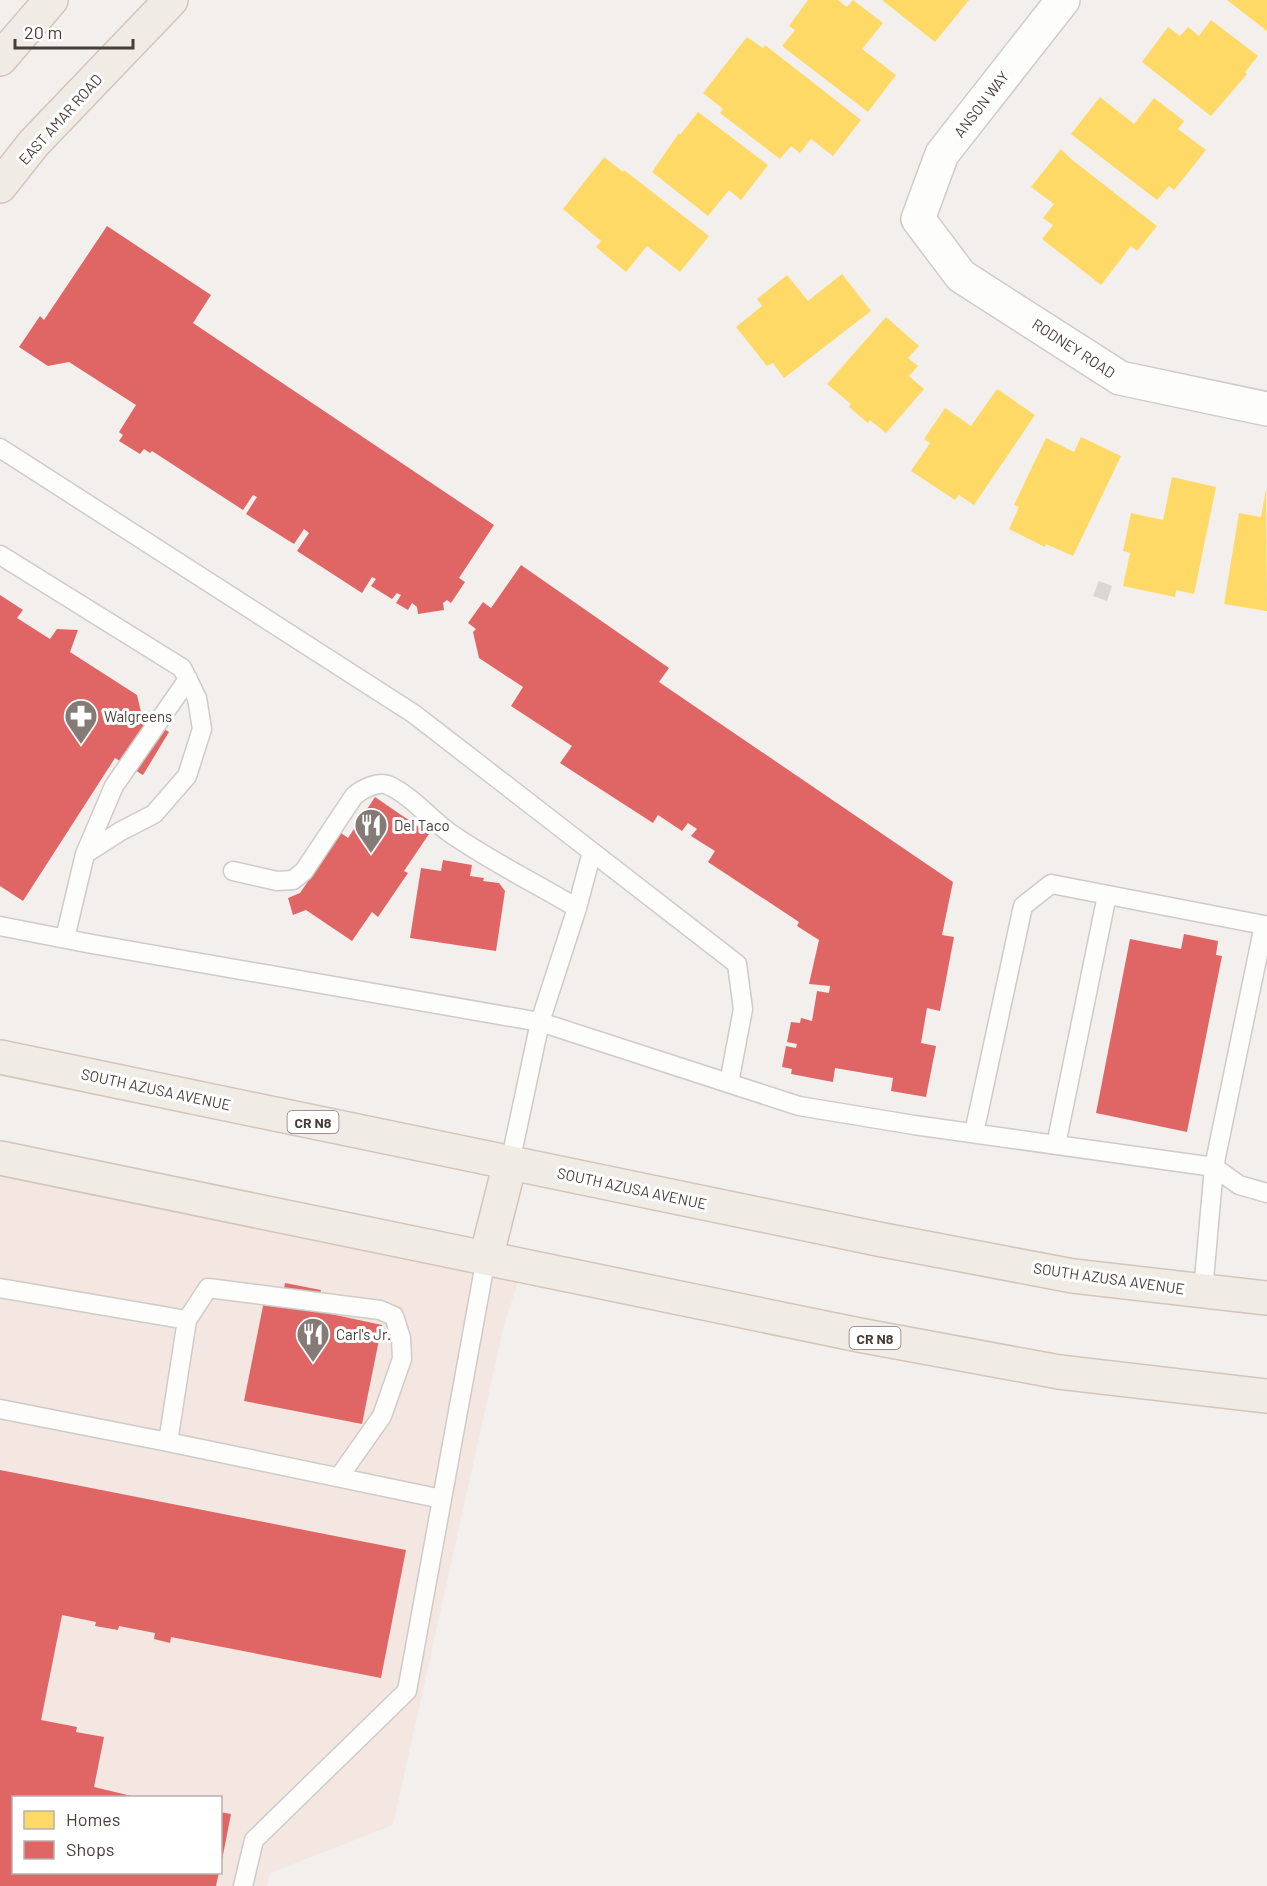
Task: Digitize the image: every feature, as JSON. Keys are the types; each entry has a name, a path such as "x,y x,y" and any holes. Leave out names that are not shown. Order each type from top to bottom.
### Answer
{"main road":[{"path":"0,59 51,0"},
{"name":"EAST AMAR ROAD","path":"0,186 34,143 171,0"},
{"name":"SOUTH AZUSA AVENUE","path":"0,1057 878,1239 1062,1274 1267,1298"},
{"name":"CR N8","path":"0,1158 847,1332 1047,1370 1267,1396"},
{"path":"486,1258 510,1163"}],"street":[{"name":"ANSON WAY","path":"918,219 942,154 1063,0"},
{"name":"RODNEY ROAD","path":"918,219 961,276 1120,378 1267,409"}],"lane":[{"path":"0,448 414,714 737,964 743,1009 729,1083"},
{"path":"0,555 182,668 197,698 202,729 188,776 154,814 121,831 85,854"},
{"path":"65,938 85,854 114,786 188,679"},
{"path":"233,871 277,881 293,880 304,871 354,796 360,791 386,784 411,800 449,832 577,908"},
{"path":"510,1163 540,1022 577,908 592,852"},
{"path":"974,1133 1023,906 1051,884 1264,924 1214,1167 1203,1291"},
{"path":"1056,1145 1107,895"},
{"path":"0,926 540,1022 799,1106 1214,1167 1239,1185 1267,1193"},
{"path":"243,1886 254,1839 407,1691 486,1258"},
{"path":"0,1288 187,1320"},
{"path":"168,1442 187,1320 208,1288 380,1310 394,1316 401,1338 402,1359 382,1416 339,1478"},
{"path":"0,1408 442,1499"}],"shaded area":[{"path":"0,1158 523,1266 504,1325 393,1825 270,1873 267,1886 0,1886"}],"building: Homes":[{"path":"808,0 838,0 847,7 853,0 883,23 862,49 896,75 868,112 782,46 795,30 789,26"},
{"path":"882,0 969,0 935,42"},
{"path":"1227,0 1267,0 1267,31"},
{"path":"1211,20 1258,56 1245,72 1247,74 1211,116 1142,62 1168,27 1180,36 1188,27 1199,36"},
{"path":"747,37 763,48 765,45 861,120 833,156 811,139 800,153 791,146 780,159 720,113 723,109 703,93"},
{"path":"1100,97 1134,124 1154,98 1184,121 1178,129 1206,150 1174,190 1169,186 1157,200 1071,134"},
{"path":"698,112 768,165 741,200 729,190 708,216 652,172 679,133 680,135"},
{"path":"1061,149 1157,226 1137,251 1131,246 1101,285 1042,239 1053,225 1043,218 1054,204 1031,187"},
{"path":"604,157 709,236 680,272 647,246 626,272 596,247 601,241 563,209"},
{"path":"842,274 871,311 784,378 773,363 767,366 736,327 762,306 757,299 787,275 808,301"},
{"path":"886,317 919,346 908,358 918,366 909,376 924,389 886,433 870,420 868,423 849,407 851,404 827,384"},
{"path":"997,389 1035,415 974,505 959,495 955,500 911,471 930,443 924,439 945,408 971,426"},
{"path":"1081,437 1121,456 1073,556 1046,544 1045,547 1009,529 1019,507 1014,505 1046,438 1074,452"},
{"path":"1172,477 1216,487 1194,594 1176,590 1175,597 1123,586 1130,553 1123,551 1131,513 1163,520"},
{"path":"1266,489 1267,611 1224,604 1239,513 1261,517"}],"building: Shops":[{"path":"107,226 211,295 193,323 494,525 459,578 465,582 451,603 447,600 443,603 444,610 418,614 417,607 412,603 408,610 396,603 401,595 397,593 392,599 371,586 376,579 372,577 362,593 297,551 309,533 304,529 294,544 246,514 257,497 253,495 243,510 152,451 150,453 144,449 140,454 119,441 123,435 119,432 136,405 69,362 48,366 19,347 40,316 44,320"},
{"path":"521,565 669,668 659,682 953,882 942,935 954,937 940,1011 927,1008 921,1043 936,1046 926,1097 891,1091 893,1078 835,1068 833,1082 791,1074 792,1069 782,1067 786,1046 796,1048 797,1044 787,1042 791,1022 800,1023 801,1018 812,1021 817,991 829,993 830,986 809,984 819,940 797,926 799,922 708,862 715,851 691,836 697,829 688,823 682,831 658,815 653,823 560,763 572,746 511,706 523,687 479,658 473,632 476,629 468,623 483,602 491,608"},
{"name":"Walgreens","path":"0,595 23,610 17,618 50,639 57,629 78,630 70,652 137,695 142,716 169,732 143,775 115,758 23,901 0,886"},
{"name":"Del Taco","path":"375,797 429,834 404,871 408,873 378,917 372,912 352,941 306,910 293,915 288,898 300,893 341,833 348,838"},
{"path":"443,860 472,865 470,876 484,878 483,881 499,883 505,891 496,951 410,938 421,868 441,871"},
{"path":"1184,934 1218,941 1216,955 1222,956 1187,1132 1096,1113 1130,939 1181,949"},
{"name":"Carl's Jr.","path":"285,1283 321,1290 317,1311 382,1325 362,1424 244,1401 264,1301 281,1304"},
{"path":"0,1470 406,1550 381,1678 171,1637 170,1643 154,1639 155,1633 119,1626 118,1630 95,1626 96,1622 62,1615 41,1720 77,1727 76,1732 104,1737 94,1787 132,1796 12,1796 12,1874 219,1874 216,1886 0,1886"},
{"path":"222,1812 231,1814 222,1860"}],"building: Other":[{"path":"1099,581 1112,586 1107,601 1093,596"}],"place":[{"name":"Walgreens","path":"81,745"},
{"name":"Del Taco","path":"371,854"},
{"name":"Carl's Jr.","path":"313,1363"}]}
